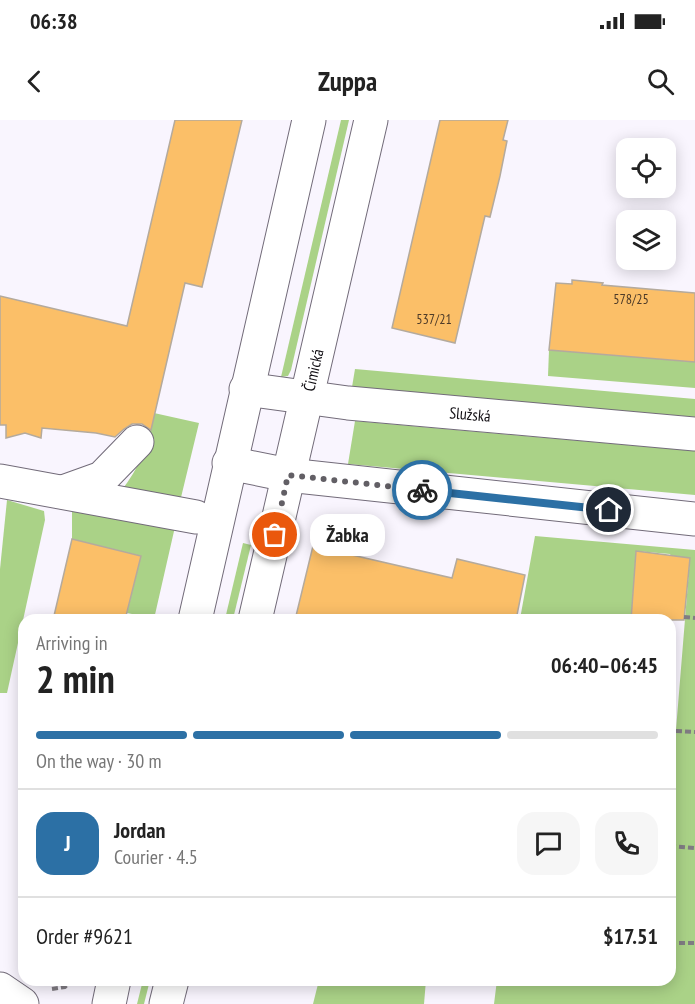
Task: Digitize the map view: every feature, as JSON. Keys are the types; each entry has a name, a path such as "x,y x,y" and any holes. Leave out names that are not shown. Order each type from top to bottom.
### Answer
{"street":[{"path":"196,614 309,120"},
{"name":"Čimická","path":"256,614 371,120"},
{"name":"Služská","path":"246,389 306,398 695,434"},
{"path":"63,492 102,478 137,442"},
{"path":"230,463 288,475 566,518 695,519"},
{"path":"0,481 196,518"},
{"path":"109,1004 113,986"},
{"path":"166,1004 170,986"},
{"path":"0,989 22,1004"}],"path":[{"path":"684,617 695,618"},
{"path":"676,731 695,732"},
{"path":"676,846 695,848"},
{"path":"676,943 695,943"}],"green space":[{"path":"341,120 349,120 291,370 288,376 281,377"},
{"path":"549,350 695,362 695,388 548,376"},
{"path":"355,369 695,399 695,417 352,387"},
{"path":"154,413 199,423 177,514 124,487 144,452"},
{"path":"355,421 695,451 695,495 348,464"},
{"path":"7,500 44,511 45,520 24,614 18,614 18,643 7,693 0,693 0,569"},
{"path":"72,511 177,518 155,614 127,613 141,556 72,539"},
{"path":"535,536 695,550 695,1004 494,1004 496,986 676,986 676,730 690,558 636,551 631,614 521,614"},
{"path":"243,543 251,545 234,614 226,614"},
{"path":"142,986 148,986 144,1004 137,1004"},
{"path":"318,986 426,986 424,1004 313,1004"}],"building":[{"path":"175,120 242,120 202,287 185,283 151,430 142,424 132,424 115,437 42,428 41,438 25,433 6,438 6,425 0,425 0,296 127,326"},
{"path":"440,120 508,120 503,140 507,141 500,176 490,217 485,216 455,343 392,328"},
{"path":"572,280 603,283 602,285 695,293 695,362 549,350 556,283 572,284"},
{"path":"72,539 141,556 126,614 54,614"},
{"path":"313,546 452,578 457,559 525,575 517,614 296,614"},
{"path":"636,551 690,558 684,620 676,620 676,614 631,614"}],"way so far":[{"path":"275,535 288,475 422,490"}],"place":[{"name":"Žabka","path":"275,535"}],"route":[{"path":"422,490 609,510"}]}
